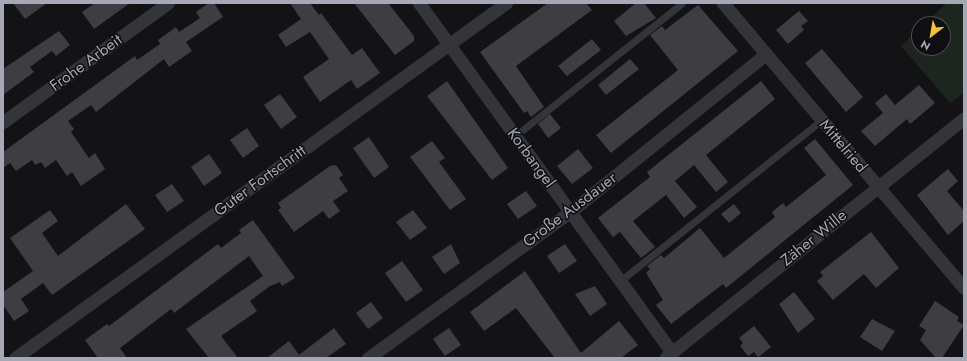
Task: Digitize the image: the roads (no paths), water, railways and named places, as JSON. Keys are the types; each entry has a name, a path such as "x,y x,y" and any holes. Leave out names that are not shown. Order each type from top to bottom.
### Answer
{"street":[{"name":"Frohe Arbeit","path":"3,122 168,3"},
{"name":"Korbangel","path":"419,3 620,281 668,355"},
{"name":"Guter Fortschritt","path":"15,358 506,3"},
{"name":"Mittelried","path":"723,3 964,288"},
{"name":"Große Ausdauer","path":"368,358 570,212 766,54"},
{"name":"Zäher Wille","path":"668,355 964,118"}],"lane":[{"path":"515,136 682,3"},
{"path":"620,281 822,120"}]}
